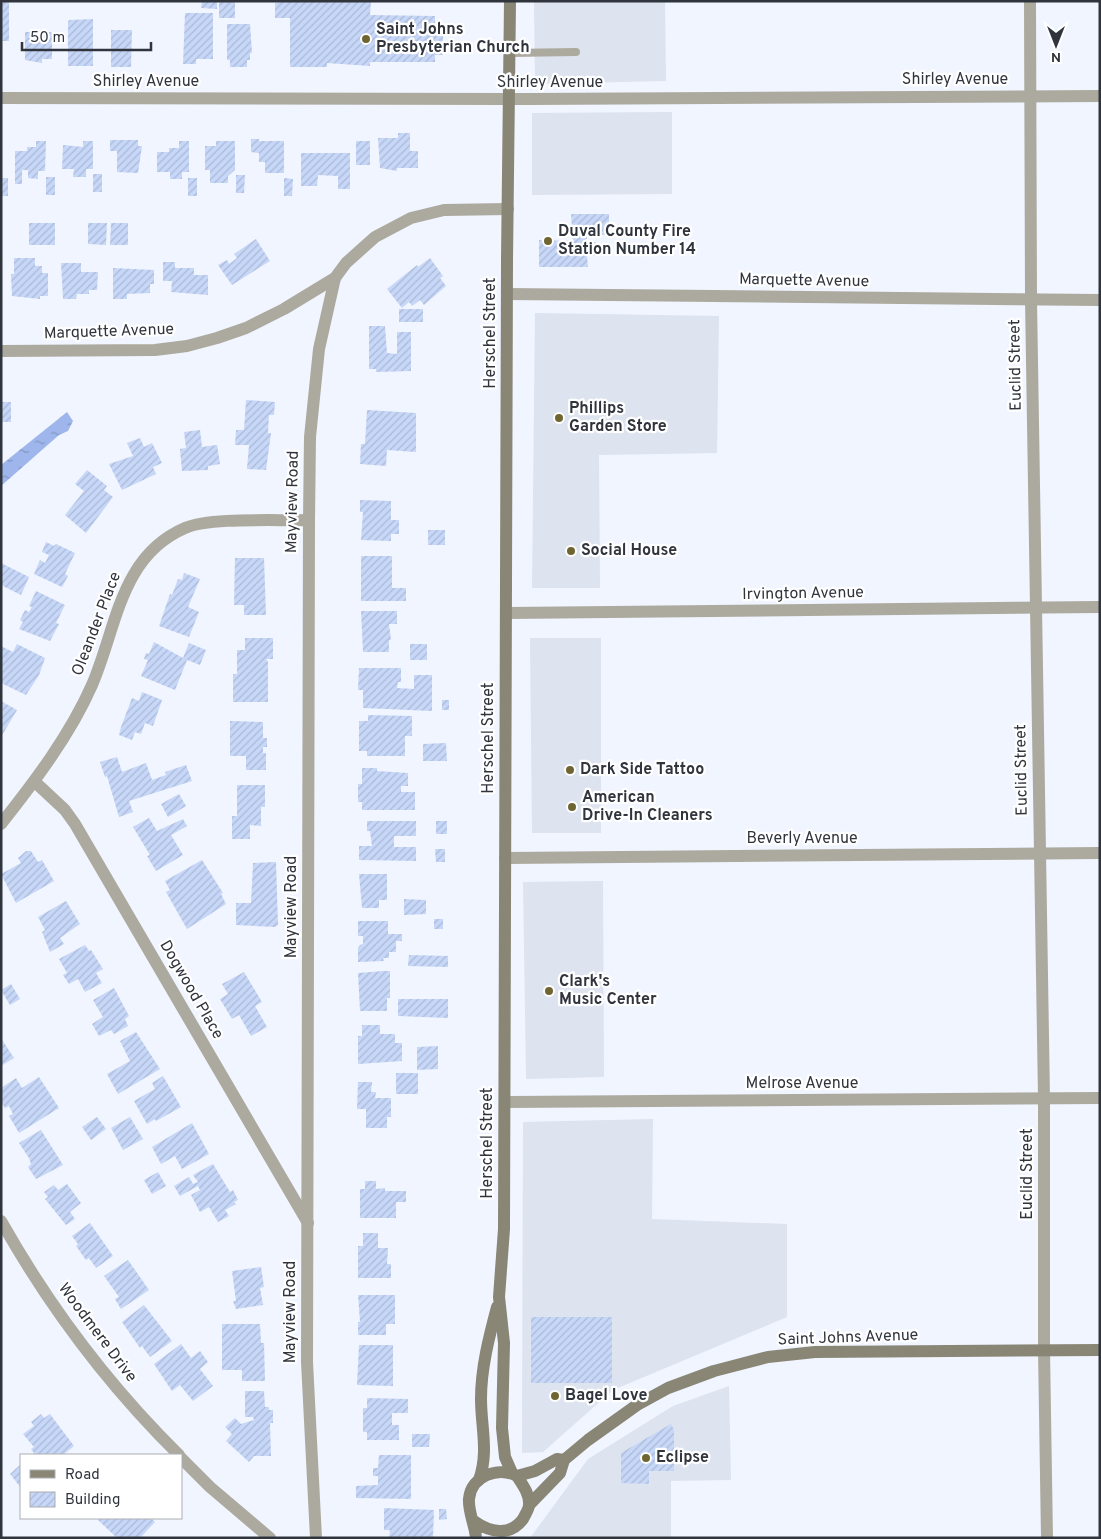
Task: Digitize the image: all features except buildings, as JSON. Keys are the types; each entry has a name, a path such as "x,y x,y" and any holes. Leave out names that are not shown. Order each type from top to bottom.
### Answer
{"main road":[{"name":"Herschel Street","path":"510,1 504,1229 499,1297 504,1343 502,1428 505,1457 514,1475 526,1492 529,1505"},
{"path":"479,1480 485,1459 481,1399 482,1379 488,1340 499,1297"},
{"name":"Saint Johns Avenue","path":"529,1505 555,1478 564,1460 638,1405 668,1388 714,1370 768,1357 815,1352 1100,1350"},
{"name":"Saint Johns Avenue","path":"514,1475 535,1471 557,1459 564,1460"},
{"path":"476,1538 474,1521 470,1511 469,1498 472,1488 488,1474 514,1475"},
{"path":"474,1521 485,1528 507,1534 521,1521 529,1505"}],"street":[{"name":"Euclid Street","path":"1030,1 1031,300 1044,1098 1044,1350 1047,1538"},
{"name":"Shirley Avenue","path":"1,98 509,99 1100,96"},
{"name":"Marquette Avenue","path":"1,350 147,350 187,346 246,328 284,309 334,278 346,263 375,237 412,218 444,210 508,209"},
{"name":"Mayview Road","path":"316,1538 307,1362 310,437 319,349 334,278"},
{"name":"Marquette Avenue","path":"508,294 1100,300"},
{"name":"Oleander Place","path":"1,824 35,782 92,685 128,585 149,550 164,538 196,524 309,520"},
{"name":"Irvington Avenue","path":"506,613 1100,607"},
{"name":"Dogwood Place","path":"35,782 65,810 75,824 308,1223"},
{"name":"Beverly Avenue","path":"505,858 1100,853"},
{"name":"Melrose Avenue","path":"504,1102 1100,1098"},
{"name":"Woodmere Drive","path":"1,1221 44,1290 83,1345 118,1390 177,1454"},
{"path":"182,1459 210,1487 270,1538"}],"lane":[{"path":"510,53 576,52"}],"shaded area":[{"path":"534,1 665,1 666,81 535,84"},
{"path":"672,112 672,194 532,195 532,113"},
{"path":"535,313 719,316 717,453 599,455 600,588 532,588"},
{"path":"530,638 601,638 601,833 532,833"},
{"path":"603,881 604,1077 526,1079 523,882"},
{"path":"653,1119 652,1219 787,1224 787,1317 613,1390 543,1452 522,1453 523,1122"},
{"path":"729,1386 731,1480 671,1481 671,1538 530,1538 588,1459 673,1406"}],"water":[{"path":"67,412 73,421 68,431 59,435 1,486 1,465"}],"place":[{"name":"Saint Johns Presbyterian Church","path":"366,39"},
{"name":"Duval County Fire Station Number 14","path":"548,241"},
{"name":"Phillips Garden Store","path":"559,418"},
{"name":"Social House","path":"571,551"},
{"name":"Dark Side Tattoo","path":"570,770"},
{"name":"American Drive-In Cleaners","path":"572,807"},
{"name":"Clark's Music Center","path":"549,991"},
{"name":"Bagel Love","path":"555,1396"},
{"name":"Eclipse","path":"646,1458"}]}
